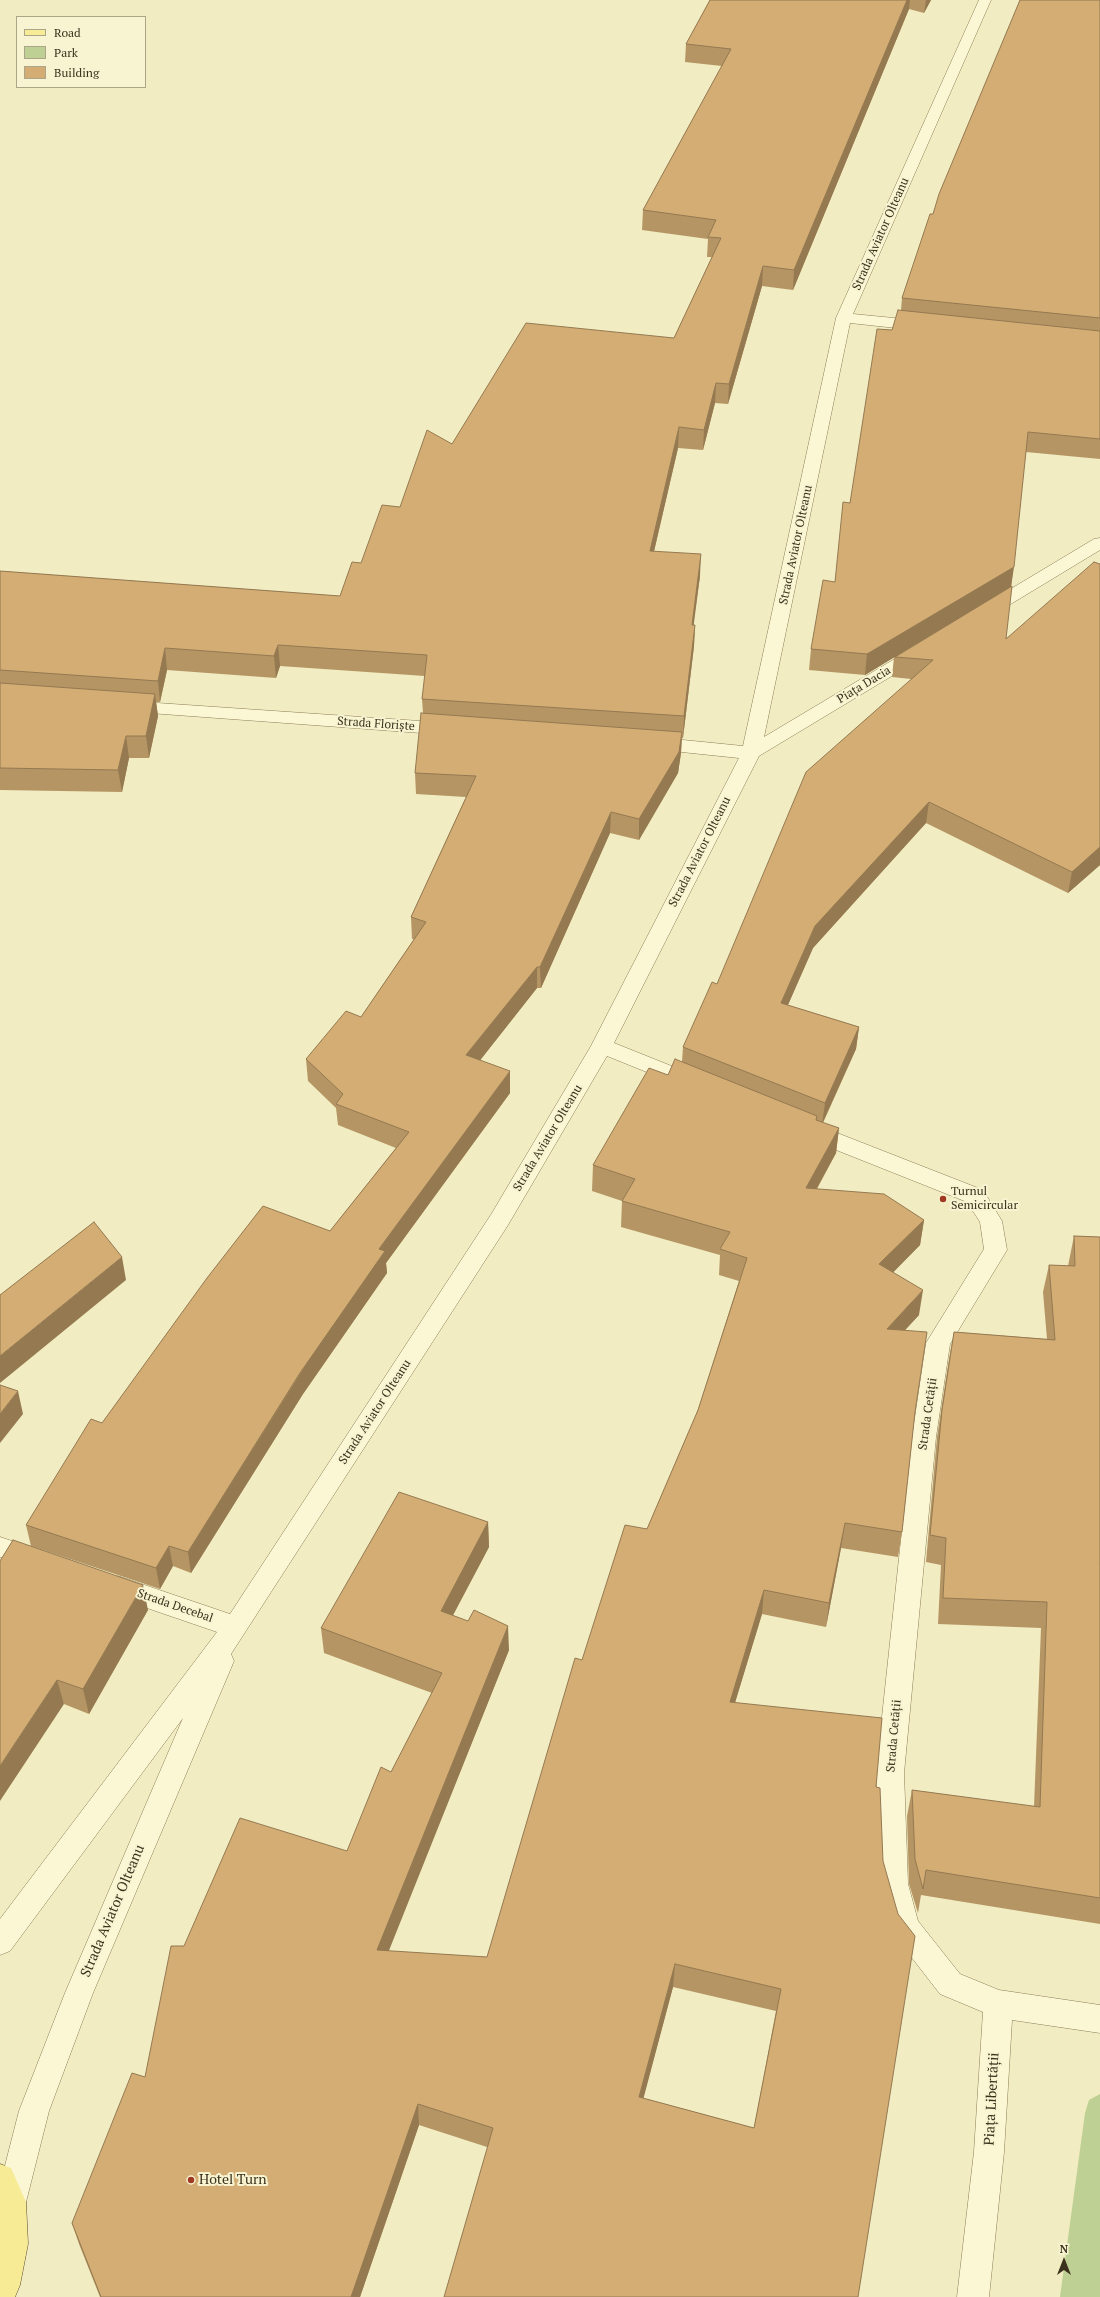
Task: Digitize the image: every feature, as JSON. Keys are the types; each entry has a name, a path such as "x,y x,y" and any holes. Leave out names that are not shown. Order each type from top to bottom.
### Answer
{"main road":[{"path":"4,2292 12,2244 5,2190"}],"street":[{"name":"Strada Aviator Olteanu","path":"0,1942 236,1627 500,1219 602,1046 751,753 844,318 985,0"},
{"path":"844,318 937,327"},
{"path":"970,621 1100,543"},
{"name":"Piața Dacia","path":"751,753 936,642"},
{"name":"Strada Floriște","path":"111,706 467,730"},
{"path":"633,742 751,753"},
{"path":"602,1046 719,1094"},
{"name":"Strada Cetății","path":"785,1120 975,1196 991,1221 996,1250 938,1343 924,1437 890,1773 894,1884 905,1927 950,1984 998,2004"},
{"path":"0,1547 59,1567"},
{"name":"Strada Decebal","path":"96,1580 236,1627"},
{"name":"Strada Aviator Olteanu","path":"5,2190 79,1993 170,1776 236,1627"},
{"path":"998,2004 1100,2019"},
{"name":"Piața Libertății","path":"972,2297 989,2152 998,2004"}],"green space":[{"path":"1100,2094 1100,2297 1060,2297 1085,2113 1089,2100"}],"building":[{"path":"710,0 907,0 794,270 763,266 729,384 716,383 704,430 679,427 650,551 701,554 692,625 695,625 684,716 422,699 427,655 278,645 274,656 165,648 158,681 0,670 0,571 340,596 352,562 361,563 382,505 400,507 427,430 452,444 526,323 674,338 721,238 708,237 716,220 643,210 731,49 686,44"},
{"path":"1020,0 1100,0 1100,318 902,298 930,214 933,214 939,194"},
{"path":"898,310 1100,331 1100,439 1028,432 1014,567 867,654 811,649 823,580 835,582 843,502 850,503 877,329 892,330"},
{"path":"1094,562 1100,564 1100,847 1072,872 929,802 815,926 781,1003 859,1027 825,1103 683,1047 712,982 717,984 806,772 933,660 895,657 1012,586 1006,639"},
{"path":"0,683 155,694 146,736 126,736 118,770 0,768"},
{"path":"421,713 682,732 679,752 639,819 611,812 540,967 537,967 466,1055 510,1071 379,1249 385,1251 300,1373 188,1552 169,1546 156,1568 26,1525 91,1419 102,1423 207,1278 263,1206 330,1231 409,1132 336,1104 343,1094 306,1059 346,1011 361,1017 426,922 411,917 476,776 415,773"},
{"path":"675,1059 817,1116 816,1120 839,1128 806,1188 884,1194 924,1220 879,1264 923,1290 887,1329 927,1332 915,1412 902,1532 845,1523 829,1603 764,1590 730,1702 882,1718 876,1787 880,1788 883,1861 898,1914 915,1936 858,2297 444,2297 493,2128 418,2104 351,2297 101,2297 72,2223 132,2073 145,2077 171,1946 184,1946 240,1818 347,1851 381,1767 391,1772 442,1673 321,1628 399,1492 488,1522 441,1611 468,1621 474,1610 508,1626 377,1950 487,1957 575,1658 582,1660 625,1525 647,1529 698,1410 747,1258 720,1249 730,1232 622,1201 635,1179 593,1165 649,1068 668,1075","holes":["675,1964 781,1989 754,2128 639,2097"]},
{"path":"94,1222 122,1257 0,1356 0,1295"},
{"path":"1074,1236 1100,1237 1100,1898 926,1870 923,1889 915,1859 912,1790 1040,1807 1047,1602 943,1598 946,1538 930,1535 942,1410 954,1332 1055,1340 1049,1265 1075,1266"},
{"path":"0,1385 18,1391 0,1414"},
{"path":"13,1540 143,1585 83,1689 57,1680 0,1766 0,1561"}],"place":[{"name":"Turnul Semicircular","path":"943,1199"},
{"name":"Hotel Turn","path":"191,2180"}]}
